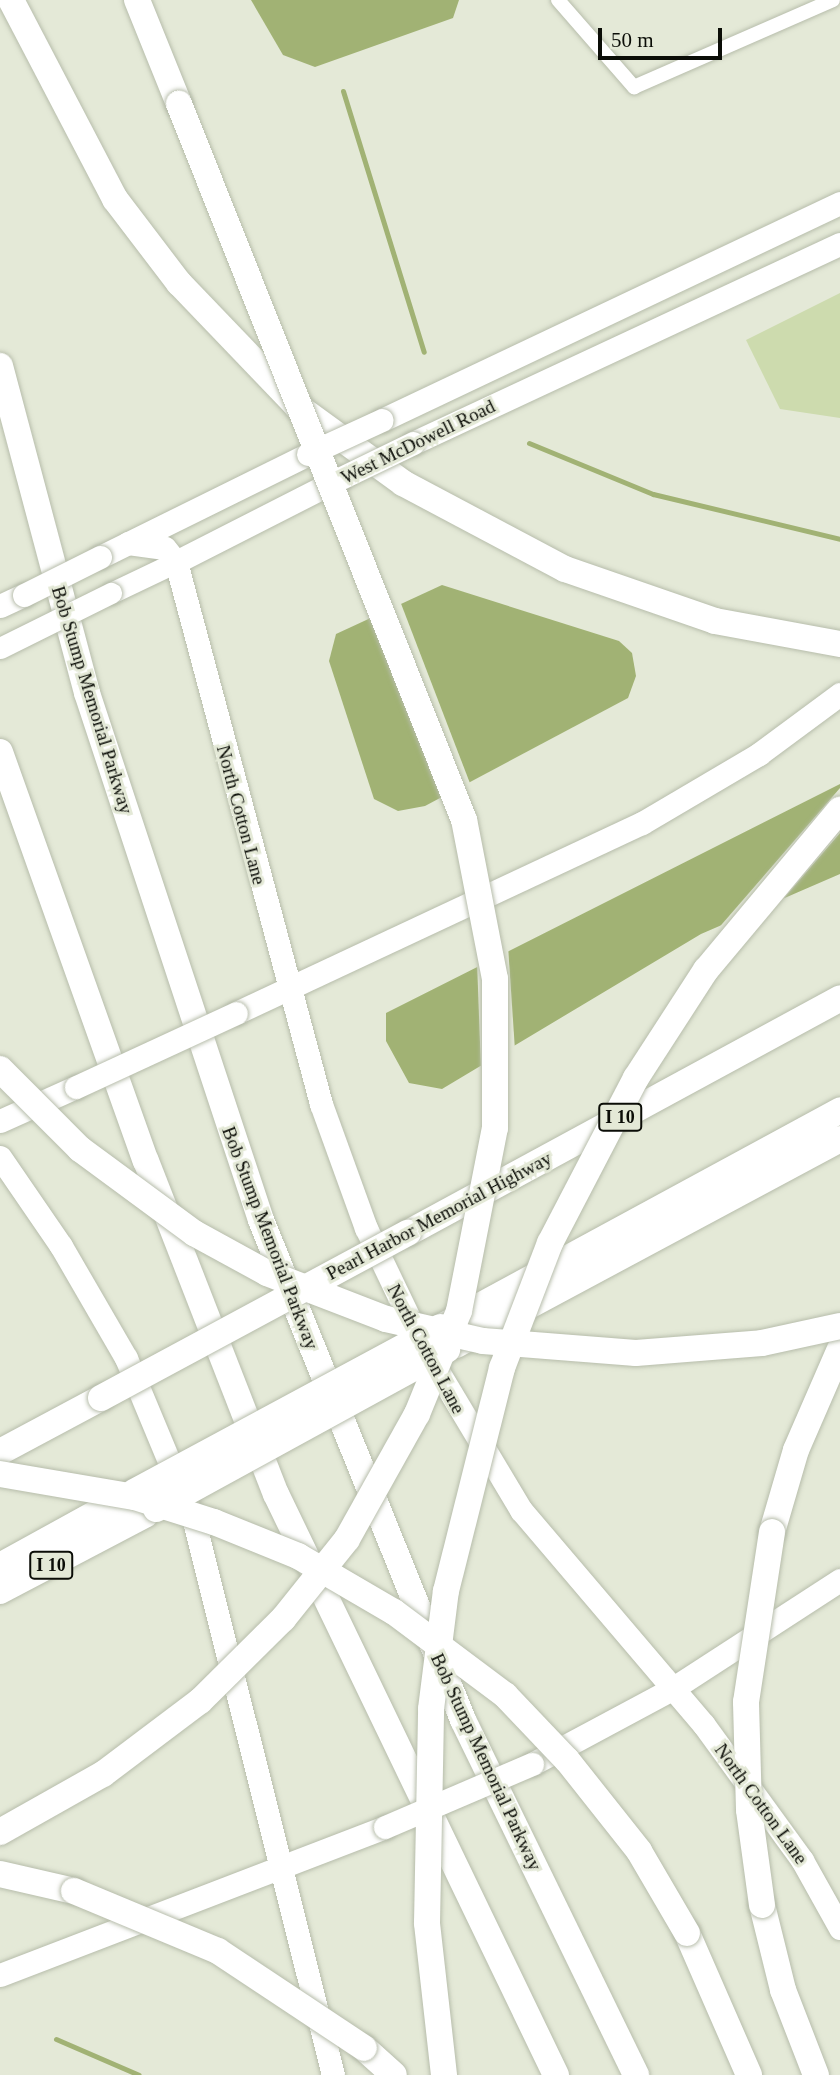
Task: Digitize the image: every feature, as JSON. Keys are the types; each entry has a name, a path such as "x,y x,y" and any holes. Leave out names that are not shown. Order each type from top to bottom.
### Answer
{"highway":[{"path":"11,0 116,199 179,283 297,407 403,483 565,569 715,621 840,644"},
{"path":"0,1832 103,1773 200,1701 283,1619 347,1539 417,1414 459,1311 495,1128 495,979 464,820 137,0"},
{"name":"Bob Stump Memorial Parkway","path":"0,366 87,693 261,1220 463,1720 636,2075"},
{"path":"0,752 146,1161 276,1494 556,2075"},
{"path":"444,2075 427,1923 431,1709 446,1591 502,1368 550,1243 636,1078 713,961 840,810"},
{"name":"Pearl Harbor Memorial Highway","path":"0,1452 840,998"},
{"path":"0,1069 80,1149 184,1226 267,1273 386,1319 494,1343 636,1353 762,1343 840,1326"},
{"path":"446,1337 840,1110"},
{"name":"I 10","path":"0,1591 139,1504 446,1337 840,1139"},
{"path":"816,2075 783,1990 762,1905 749,1810 746,1702 772,1532 796,1450 840,1349"},
{"path":"0,1474 135,1497 214,1522 298,1556 394,1612 505,1695 567,1760 639,1851 687,1933 750,2075"},
{"path":"0,1566 139,1504"},
{"path":"0,1874 74,1891 218,1951 365,2048 394,2075"}],"main road":[{"name":"West McDowell Road","path":"0,606 308,454 840,203"},
{"name":"West McDowell Road","path":"0,648 413,443 840,244"},
{"path":"128,543 165,548 176,562"},
{"name":"North Cotton Lane","path":"176,562 288,990 346,1181 440,1379 521,1510 672,1689 784,1833 840,1928"},
{"path":"0,1121 288,990 642,823 759,754 840,694"},
{"path":"0,1157 99,1308 172,1462 210,1568 333,2075"},
{"path":"0,1975 385,1826 532,1764 672,1689 840,1580"}],"street":[{"path":"558,0 634,87 833,0"}],"shaded area":[{"path":"251,0 459,0 453,18 315,67 283,55"},
{"path":"840,293 840,418 780,409 746,340"},
{"path":"442,585 619,641 632,653 636,676 628,698 425,806 398,811 374,799 329,661 336,634"},
{"path":"840,784 840,874 701,934 442,1089 409,1083 386,1041 386,1013"}],"pier":[{"path":"400,601 471,786 442,797 371,612"},
{"path":"840,788 840,833 779,904 716,931"},
{"path":"508,946 515,1050 481,1070 477,961"}],"waterway":[{"path":"343,91 424,352"},
{"path":"529,443 653,494 840,539"},
{"path":"56,2039 139,2075"}]}
